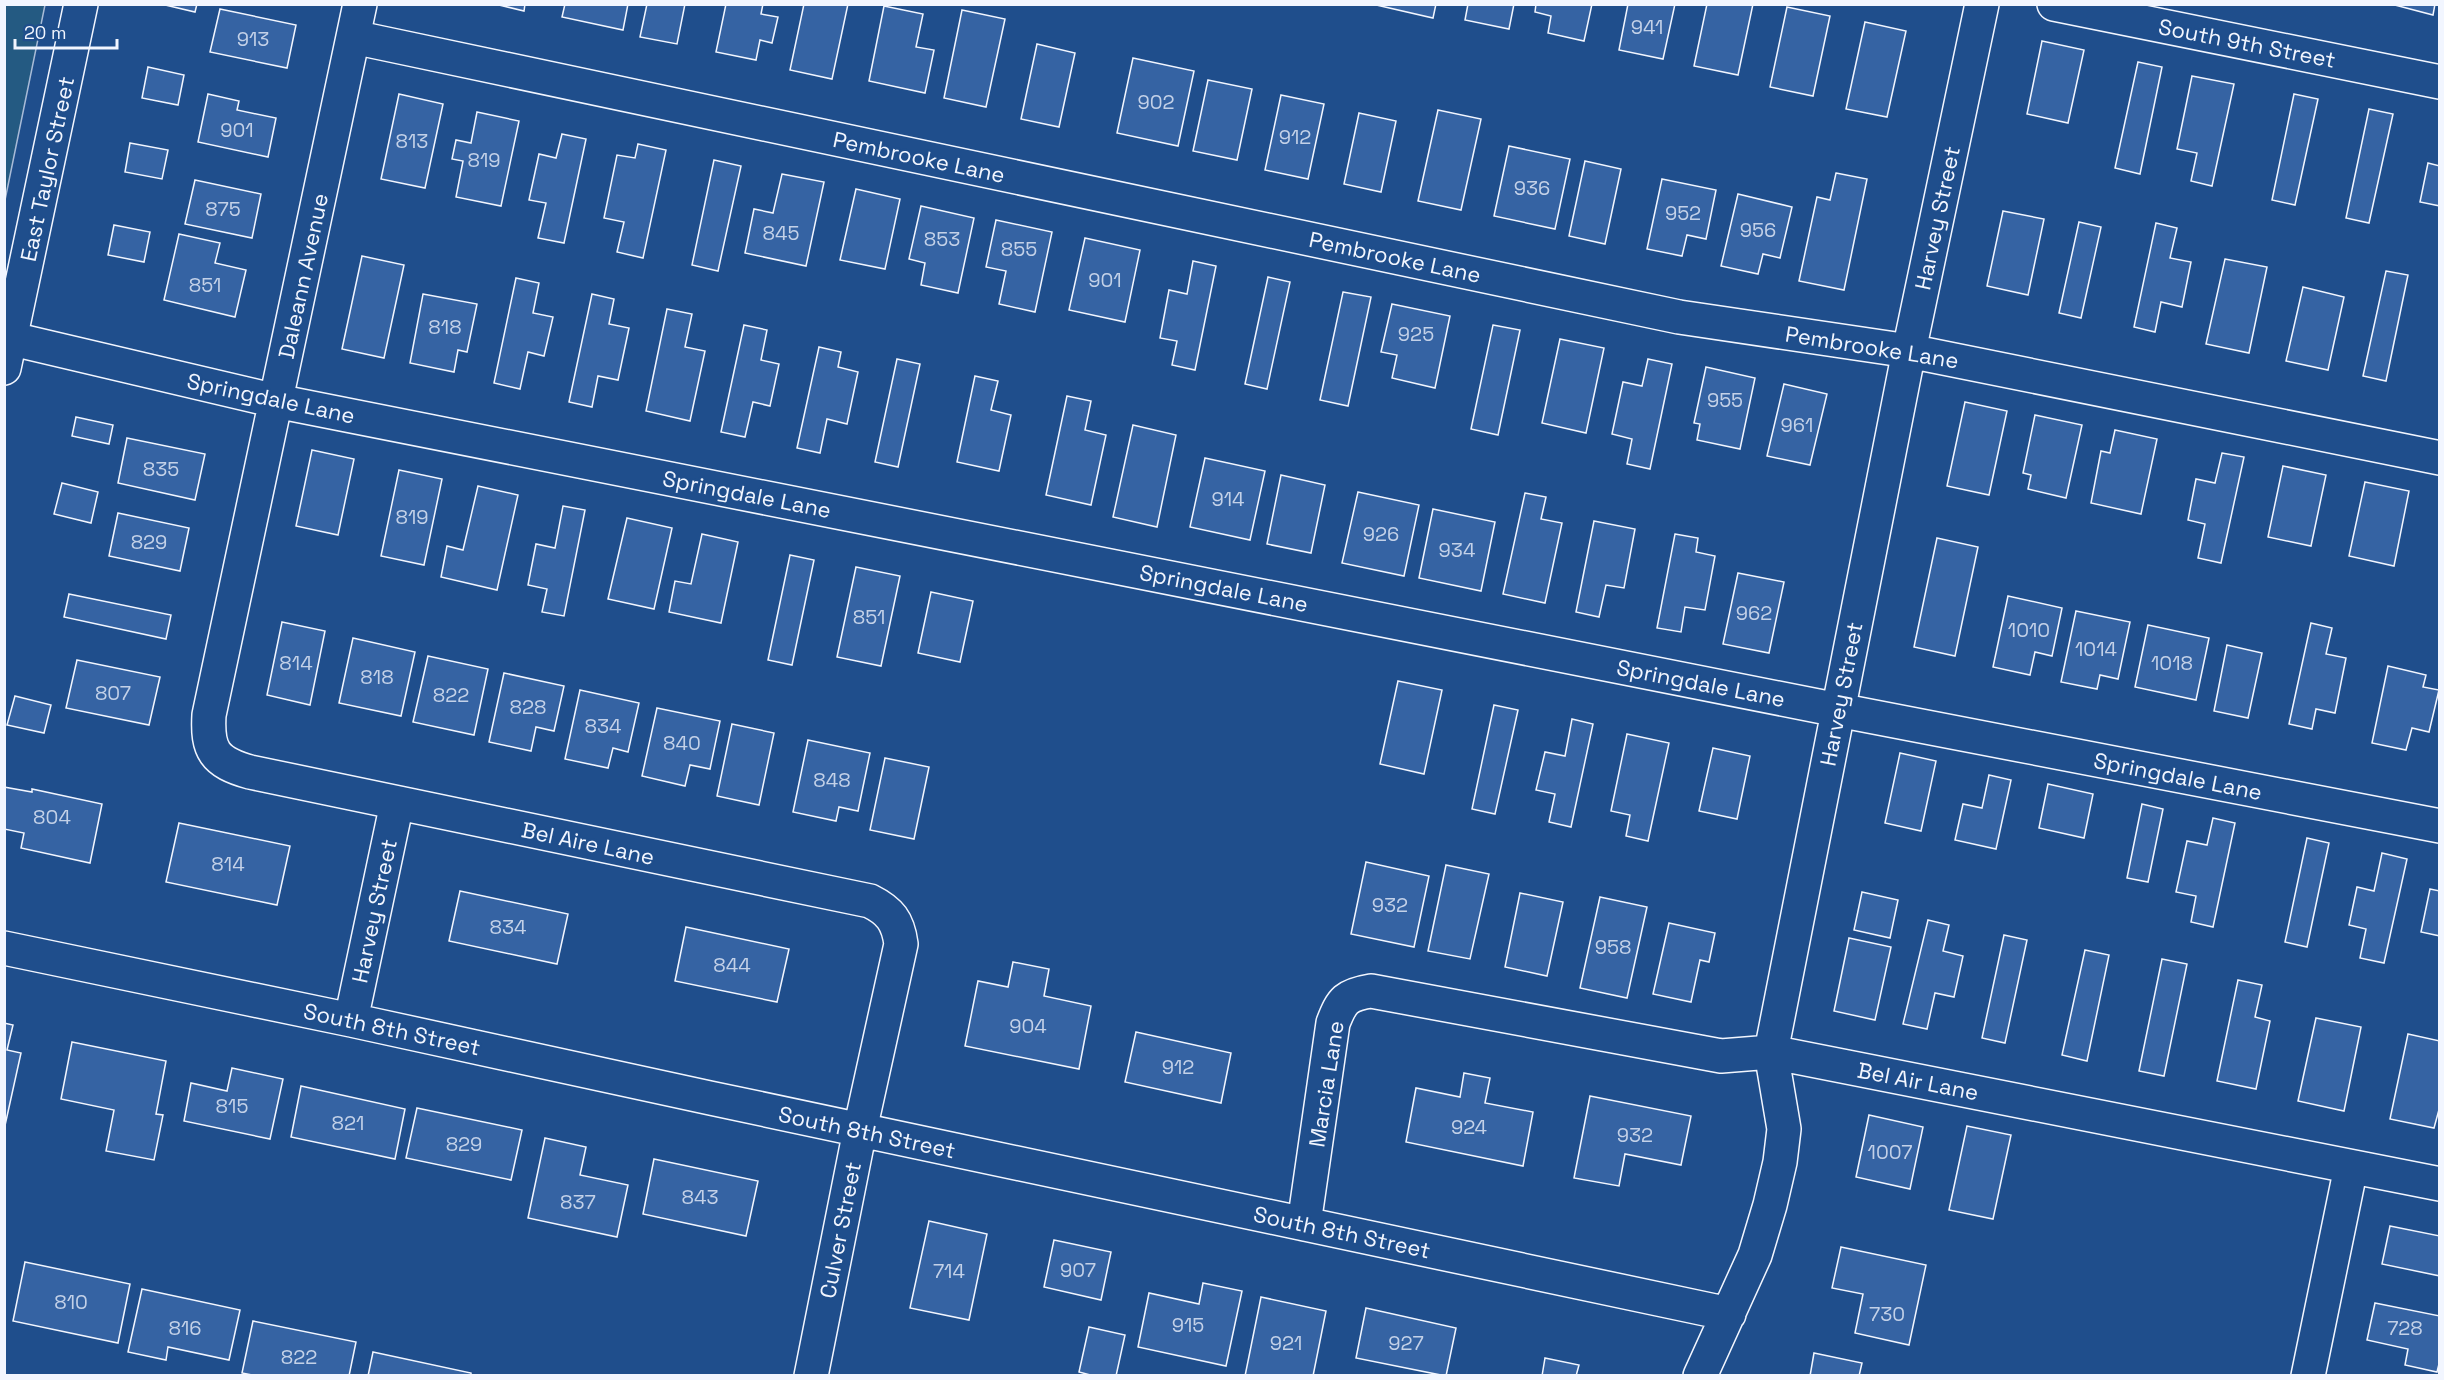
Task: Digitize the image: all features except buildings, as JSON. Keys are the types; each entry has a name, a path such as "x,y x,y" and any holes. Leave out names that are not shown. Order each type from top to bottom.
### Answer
{"street":[{"name":"East Taylor Street","path":"7,348 81,4"},
{"name":"Daleann Avenue","path":"250,772 218,759 211,747 209,715 360,4"},
{"name":"Harvey Street","path":"1700,1376 1755,1255 1780,1162 1784,1129 1771,1052 1909,351 1982,4"},
{"name":"South 9th Street","path":"2054,4 2439,82"},
{"name":"Pembrooke Lane","path":"353,38 1679,317 1909,351 2439,458"},
{"name":"Springdale Lane","path":"7,348 1838,710 2439,826"},
{"name":"Bel Aire Lane","path":"250,772 870,901 884,908 894,918 901,944"},
{"name":"Harvey Street","path":"351,1020 397,803"},
{"name":"Culver Street","path":"811,1376 860,1130 901,944"},
{"name":"South 8th Street","path":"4,948 1730,1314"},
{"name":"Marcia Lane","path":"1304,1224 1333,1023 1345,999 1354,994 1371,991 1396,995"},
{"name":"Bel Air Lane","path":"1396,995 1721,1056 1771,1052 2439,1184"},
{"path":"2308,1376 2351,1167"}],"shaded area":[{"path":"4,5 45,5 5,200"}]}
